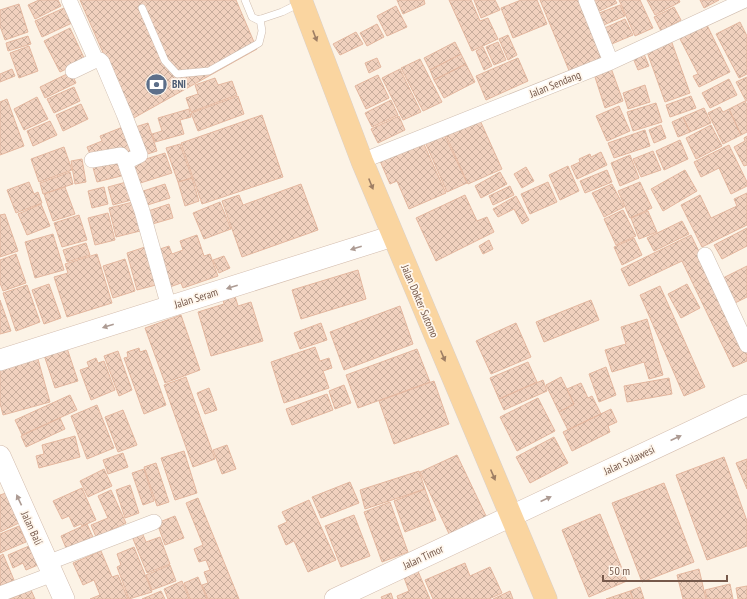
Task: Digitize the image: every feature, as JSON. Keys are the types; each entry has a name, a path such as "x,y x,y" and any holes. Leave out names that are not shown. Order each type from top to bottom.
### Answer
{"main road":[{"name":"Jalan Dokter Sutomo","path":"301,1 362,161 546,599"},
{"name":"Jalan Seram","path":"0,360 393,236"},
{"name":"Jalan Sulawesi","path":"510,516 747,405"},
{"name":"Jalan Bali","path":"0,456 64,599"},
{"name":"Jalan Timor","path":"335,599 510,516"}],"street":[{"path":"69,0 96,60"},
{"path":"586,0 611,62"},
{"name":"Jalan Sendang","path":"362,161 611,62 745,0"},
{"path":"73,70 96,60 100,60 102,62 139,154 138,157 126,162"},
{"path":"92,160 121,155 126,162 168,307"},
{"path":"705,255 747,345"},
{"path":"0,594 50,568 154,522"}],"lane":[{"path":"245,0 252,17 260,19 282,12 301,1"},
{"path":"142,8 165,61 177,74 208,71 259,44 262,31 260,19"}],"building":[{"path":"39,0 58,0 61,6 35,19 28,5"},
{"name":"BNI","path":"80,0 236,0 257,49 132,119"},
{"path":"397,0 424,0 425,4 403,14"},
{"path":"449,0 471,0 480,21 488,18 498,39 472,51"},
{"path":"474,0 495,0 500,10 481,18"},
{"path":"521,0 537,0 547,24 513,38 501,8"},
{"path":"540,0 582,0 606,58 570,73"},
{"path":"589,0 615,0 617,3 595,13"},
{"path":"619,0 640,0 653,28 635,36"},
{"path":"647,0 679,0 680,2 655,15"},
{"path":"700,0 719,0 704,8"},
{"path":"19,4 28,32 5,40 0,26 0,10"},
{"path":"620,5 625,16 599,27 594,15"},
{"path":"396,6 407,27 387,36 377,16"},
{"path":"674,7 681,20 661,31 654,17"},
{"path":"64,8 72,23 42,37 35,21"},
{"path":"625,19 633,35 607,46 600,30"},
{"path":"740,22 747,36 747,74 739,78 716,34"},
{"path":"706,23 730,72 699,87 693,76 698,74 679,37"},
{"path":"377,24 384,37 367,46 360,33"},
{"path":"70,28 85,60 60,72 44,41"},
{"path":"356,32 363,44 340,55 333,44"},
{"path":"508,35 517,55 508,60 499,39"},
{"path":"28,36 31,44 8,51 6,43"},
{"path":"671,40 690,93 665,102 646,49"},
{"path":"455,42 461,54 430,70 424,58"},
{"path":"498,42 506,60 494,65 486,47"},
{"path":"29,46 38,71 19,78 10,53"},
{"path":"483,47 492,66 484,70 476,51"},
{"path":"461,54 466,64 434,80 430,70"},
{"path":"644,54 649,66 638,70 633,58"},
{"path":"377,58 381,67 369,73 365,63"},
{"path":"518,58 528,81 486,100 476,76"},
{"path":"420,59 442,102 423,111 401,68"},
{"path":"466,64 475,82 444,98 434,80"},
{"path":"611,68 623,101 605,108 594,74"},
{"path":"12,69 15,76 0,82 0,74"},
{"path":"400,69 421,112 403,120 382,78"},
{"path":"71,72 76,83 45,98 40,87"},
{"path":"378,75 389,98 366,109 355,86"},
{"path":"747,77 747,101 746,101 736,82"},
{"path":"215,78 218,85 232,81 237,95 191,112 186,98 198,94 195,85"},
{"path":"729,79 737,95 710,108 702,93"},
{"path":"645,85 650,102 628,109 623,93"},
{"path":"74,87 80,101 54,113 47,99"},
{"path":"238,96 244,114 198,131 191,113"},
{"path":"691,96 696,108 670,117 666,105"},
{"path":"37,97 48,119 24,130 14,109"},
{"path":"7,99 24,146 0,155 0,102"},
{"path":"391,100 398,115 372,127 365,113"},
{"path":"745,101 747,105 747,132 741,135 729,109"},
{"path":"656,103 662,122 633,131 627,112"},
{"path":"81,104 88,119 63,131 56,115"},
{"path":"619,106 630,131 607,141 596,116"},
{"path":"720,107 723,112 729,109 741,135 723,144 708,113"},
{"path":"704,108 711,123 690,132 683,117"},
{"path":"189,109 191,117 180,120 184,134 155,142 152,134 162,131 158,118"},
{"path":"262,115 283,177 202,204 181,143"},
{"path":"399,116 405,130 378,143 371,129"},
{"path":"683,117 690,132 678,137 672,122"},
{"path":"479,118 502,169 468,184 445,133"},
{"path":"50,121 57,135 33,146 27,131"},
{"path":"148,123 157,151 141,156 132,128"},
{"path":"128,125 138,153 125,158 92,159 87,147 102,141 100,136"},
{"path":"661,125 666,138 654,143 649,130"},
{"path":"711,125 722,146 696,159 686,138"},
{"path":"645,130 650,146 614,158 608,143"},
{"path":"444,134 467,183 447,192 425,142"},
{"path":"747,136 747,165 744,166 734,147 745,141 744,138"},
{"path":"680,140 688,159 664,170 656,151"},
{"path":"423,142 446,193 409,209 397,181 390,184 380,161"},
{"path":"180,144 192,178 178,182 166,148"},
{"path":"729,145 747,182 747,186 731,194 719,168 701,177 694,162"},
{"path":"64,147 72,170 39,182 31,159"},
{"path":"653,151 661,170 641,177 633,159"},
{"path":"601,152 607,165 577,179 571,166 580,162 579,159 590,154 591,157"},
{"path":"165,153 172,173 134,185 127,165"},
{"path":"630,155 639,178 620,186 611,163"},
{"path":"121,157 125,175 97,182 92,164"},
{"path":"82,159 86,182 75,184 71,161"},
{"path":"568,166 579,191 560,200 549,175"},
{"path":"526,167 534,181 522,188 514,174"},
{"path":"607,170 612,182 585,193 580,181"},
{"path":"685,170 697,191 663,211 651,189"},
{"path":"70,172 73,184 43,194 40,183"},
{"path":"500,172 507,184 481,198 475,186"},
{"path":"192,178 199,201 185,206 178,182"},
{"path":"130,181 135,199 113,205 108,187"},
{"path":"29,182 34,194 38,192 42,203 16,213 7,190"},
{"path":"548,182 557,202 530,214 521,194"},
{"path":"640,182 652,208 630,218 618,191"},
{"path":"165,184 170,198 141,207 137,193"},
{"path":"301,184 318,230 242,257 222,201 239,195 243,205"},
{"path":"612,184 624,207 604,217 592,193"},
{"path":"510,186 514,195 493,205 489,196"},
{"path":"65,187 75,214 53,221 44,194"},
{"path":"104,187 108,204 92,208 88,191"},
{"path":"747,193 747,225 702,247 681,205 700,195 711,218 737,206 734,199"},
{"path":"465,195 477,221 487,217 494,232 436,261 416,218"},
{"path":"516,196 529,220 522,224 514,209 498,217 493,209"},
{"path":"137,201 144,230 116,237 109,208"},
{"path":"220,202 231,229 204,239 193,213"},
{"path":"41,204 50,226 27,235 18,214"},
{"path":"169,204 173,218 149,225 145,212"},
{"path":"623,210 636,236 616,245 604,219"},
{"path":"648,211 657,232 639,239 631,218"},
{"path":"108,213 115,240 95,245 88,218"},
{"path":"5,214 18,251 0,257 0,215"},
{"path":"79,215 87,240 62,247 54,223"},
{"path":"682,221 689,234 654,251 647,238"},
{"path":"747,228 747,246 722,259 714,245"},
{"path":"53,234 64,270 35,278 25,242"},
{"path":"197,235 204,256 210,254 218,276 183,288 181,283 167,288 154,251 169,246 172,254 183,250 180,241"},
{"path":"691,235 747,351 747,361 733,367 682,261 629,286 621,269"},
{"path":"634,238 642,255 622,265 614,247"},
{"path":"489,240 493,249 483,254 479,246"},
{"path":"86,243 90,255 67,262 63,250"},
{"path":"145,247 156,285 137,290 127,253"},
{"path":"16,254 26,283 3,291 0,283 0,260"},
{"path":"97,254 112,303 67,317 54,277 68,273 65,264"},
{"path":"224,256 230,268 219,273 213,260"},
{"path":"125,259 135,291 113,298 103,266"},
{"path":"747,266 747,297 731,305 719,280"},
{"path":"358,270 366,299 301,319 292,290"},
{"path":"49,284 61,318 44,324 32,290"},
{"path":"687,284 700,308 681,318 668,294"},
{"path":"27,285 40,322 16,331 3,293"},
{"path":"660,286 705,387 684,396 640,295"},
{"path":"235,296 238,306 251,302 263,341 211,356 198,312 224,304 223,299"},
{"path":"0,300 11,331 0,334"},
{"path":"591,300 599,320 544,342 536,322"},
{"path":"400,306 413,344 344,370 330,332"},
{"path":"181,315 200,370 165,383 145,328"},
{"path":"647,319 663,375 649,379 644,362 612,372 605,350 626,344 621,327"},
{"path":"321,323 327,340 300,349 294,333"},
{"path":"516,323 531,357 491,374 476,341"},
{"path":"65,342 78,381 55,388 42,349"},
{"path":"315,347 320,361 329,358 332,368 323,371 329,388 284,403 271,362"},
{"path":"139,348 140,352 146,350 166,405 144,414 124,358 128,357 127,352"},
{"path":"417,349 430,382 358,408 346,375"},
{"path":"118,351 132,390 119,396 104,356"},
{"path":"36,352 50,402 3,415 0,403 0,362"},
{"path":"96,358 98,363 104,361 115,390 91,400 80,370 89,367 87,362"},
{"path":"528,362 537,382 499,399 490,378"},
{"path":"606,367 616,395 599,402 589,374"},
{"path":"186,377 215,459 193,467 164,385"},
{"path":"561,377 574,404 559,412 546,385"},
{"path":"669,378 672,394 627,402 624,386"},
{"path":"543,380 547,391 504,410 499,399"},
{"path":"434,381 449,424 394,444 379,401"},
{"path":"581,383 588,398 592,396 601,414 568,430 559,412 574,404 567,389"},
{"path":"344,385 351,403 335,409 329,391"},
{"path":"209,388 217,410 205,414 197,393"},
{"path":"327,394 333,410 292,425 286,409"},
{"path":"70,395 77,410 22,435 15,420"},
{"path":"538,398 555,431 517,451 500,417"},
{"path":"97,405 114,448 87,459 71,416"},
{"path":"611,409 617,422 608,426 610,432 572,451 563,432"},
{"path":"123,410 137,445 118,452 105,417"},
{"path":"60,418 65,429 26,447 21,436"},
{"path":"75,436 80,457 39,468 36,456 44,454 42,445"},
{"path":"554,437 568,463 530,483 516,457"},
{"path":"227,445 236,469 222,474 213,450"},
{"path":"184,451 197,493 175,500 161,458"},
{"path":"123,453 128,467 108,474 103,460"},
{"path":"457,455 487,518 450,536 420,472"},
{"path":"724,457 747,521 747,546 707,560 676,475"},
{"path":"747,459 747,489 736,463"},
{"path":"156,463 169,502 157,506 144,467"},
{"path":"104,469 112,486 88,497 80,481"},
{"path":"144,469 154,501 143,505 132,473"},
{"path":"419,471 425,489 365,509 360,490"},
{"path":"350,482 359,503 321,518 312,497"},
{"path":"664,483 694,562 642,582 612,503"},
{"path":"130,485 139,513 125,518 116,490"},
{"path":"82,488 96,520 82,526 81,524 74,527 69,516 62,519 53,501"},
{"path":"425,489 436,520 405,532 394,501"},
{"path":"111,490 126,523 96,537 91,525 108,518 98,496"},
{"path":"6,493 19,523 0,532 0,495"},
{"path":"198,498 239,599 208,599 202,585 208,583 204,572 210,570 206,560 199,562 194,549 203,545 186,503"},
{"path":"309,500 336,560 308,572 294,541 286,545 278,526 287,522 282,512"},
{"path":"390,502 408,552 382,562 364,512"},
{"path":"600,514 627,581 589,597 562,530"},
{"path":"354,515 370,556 341,567 325,526"},
{"path":"175,516 184,538 165,545 157,523"},
{"path":"87,524 93,537 66,548 61,536"},
{"path":"19,526 26,542 0,553 0,534"},
{"path":"141,530 146,542 160,537 170,564 147,573 131,534"},
{"path":"29,546 38,565 26,570 23,563 13,568 8,555"},
{"path":"134,547 152,592 129,599 117,567 121,565 117,554"},
{"path":"101,551 112,577 118,575 128,599 90,599 100,595 94,580 83,585 73,563"},
{"path":"3,554 14,580 0,586 0,556"},
{"path":"465,563 470,576 490,567 502,593 489,599 433,599 425,580"},
{"path":"170,565 176,581 152,590 146,575"},
{"path":"417,569 430,599 398,599 397,596 409,591 403,575"},
{"path":"699,569 706,599 683,599 677,575"},
{"path":"198,577 207,599 190,599 184,583"},
{"path":"182,581 189,599 168,599 164,589"},
{"path":"730,584 733,599 707,599 705,590"},
{"path":"747,586 747,599 738,599 736,588"},
{"path":"640,587 644,599 633,599 630,591"},
{"path":"31,590 35,599 9,599"},
{"path":"161,591 165,599 142,599"},
{"path":"510,591 513,599 493,599"},
{"path":"630,591 633,599 606,599"},
{"path":"391,593 393,599 382,599 381,597"}],"place":[{"name":"BNI","path":"156,84"}]}
